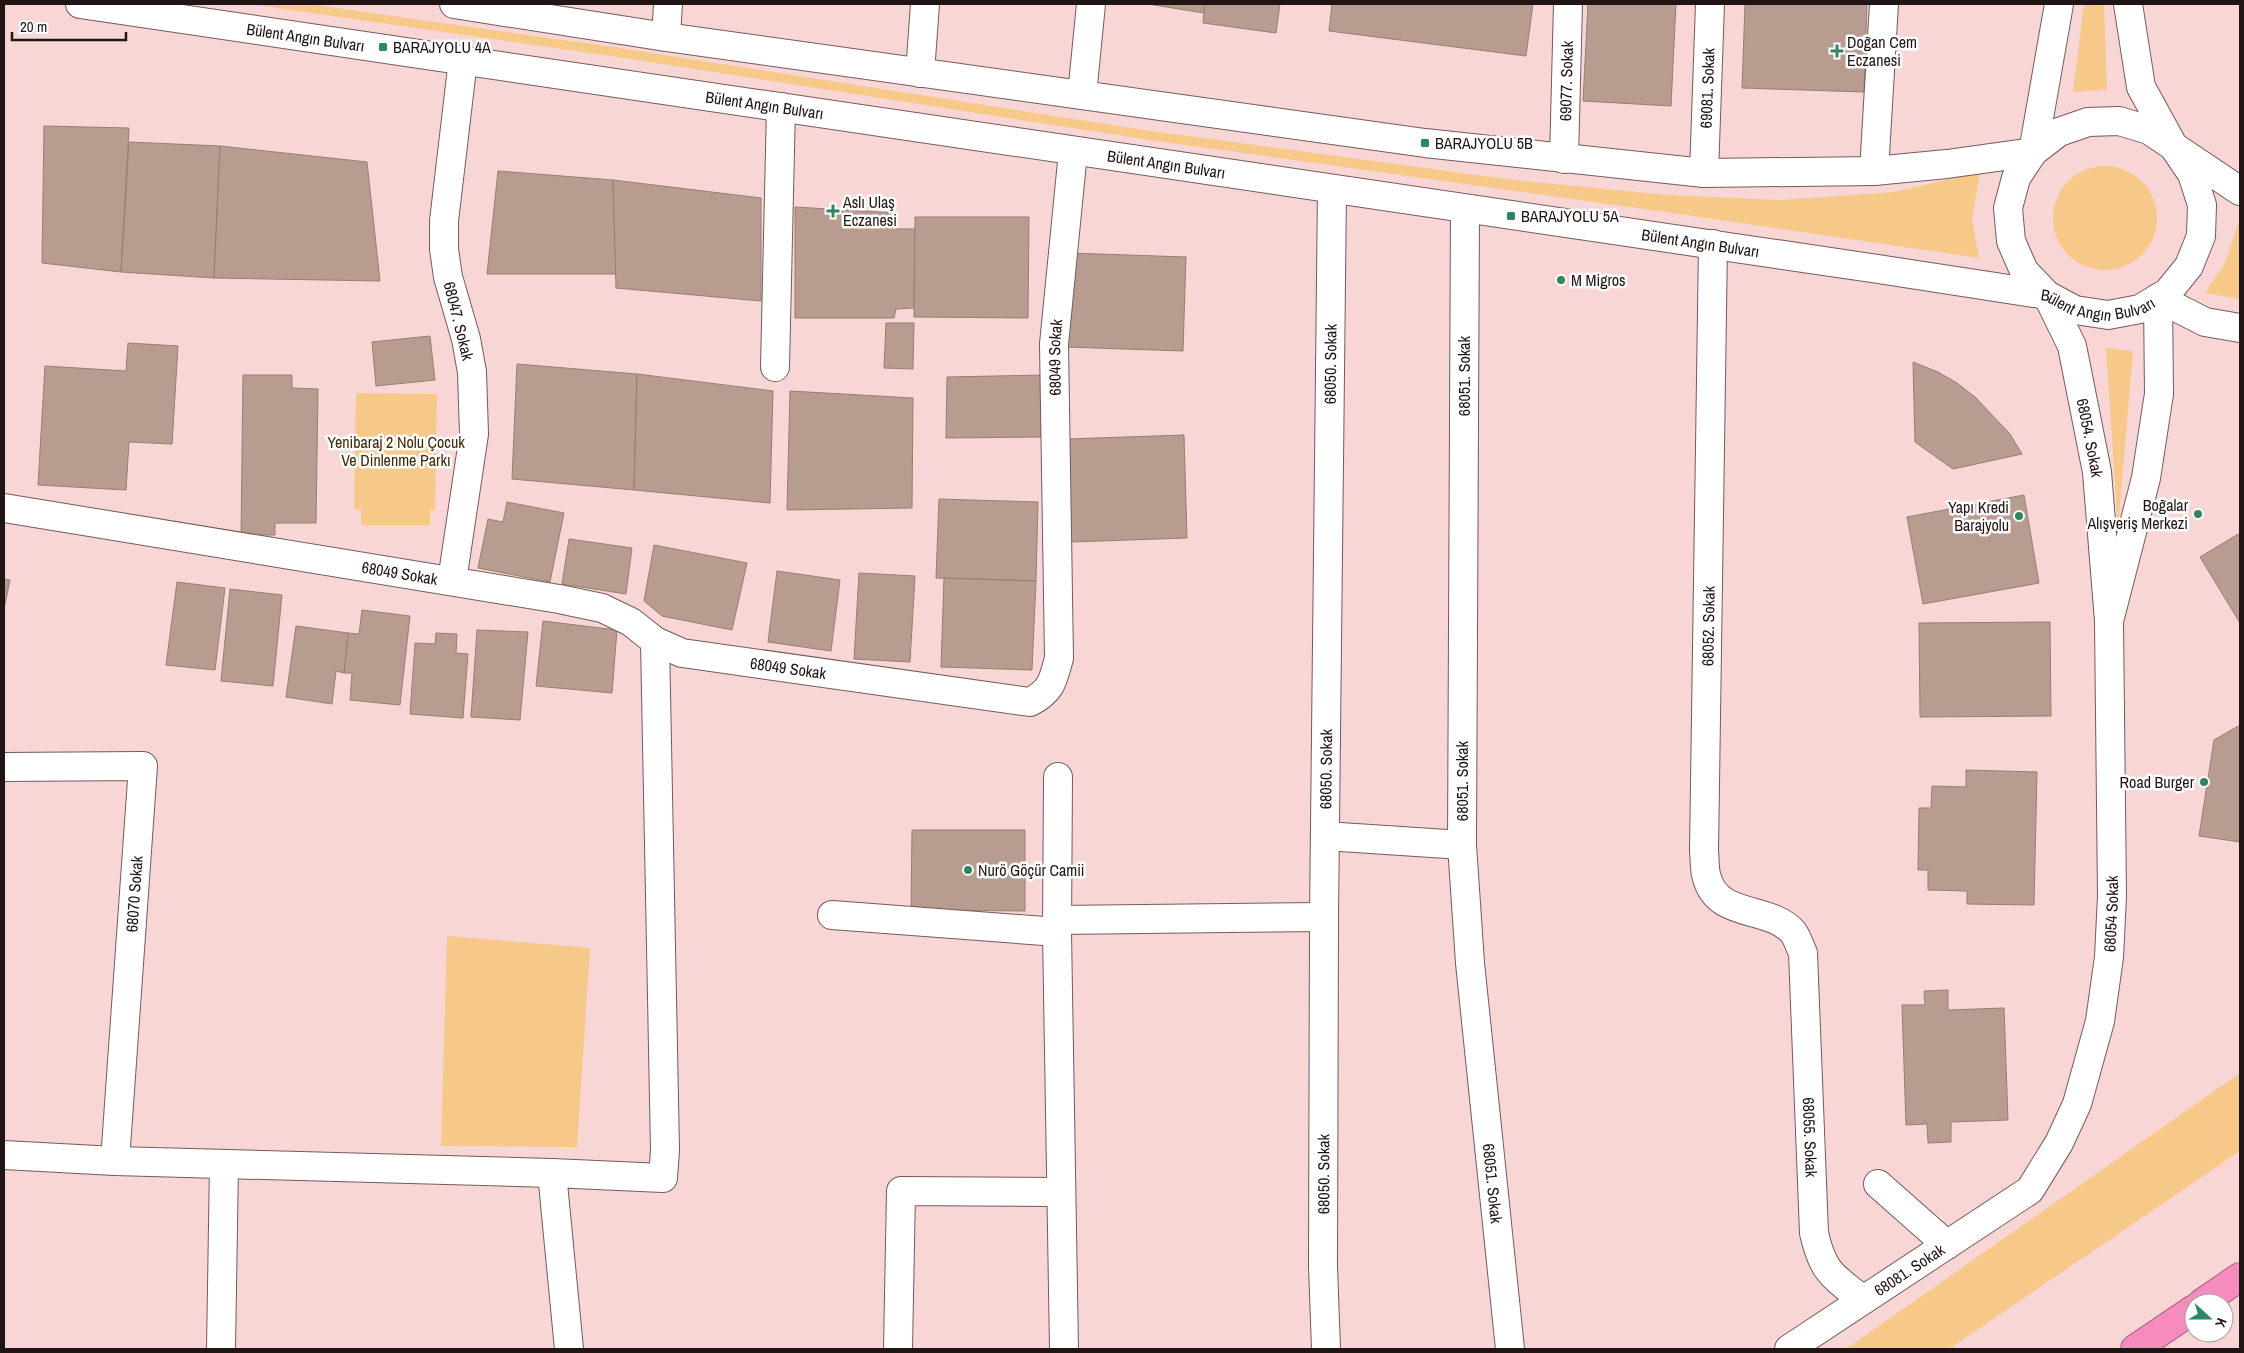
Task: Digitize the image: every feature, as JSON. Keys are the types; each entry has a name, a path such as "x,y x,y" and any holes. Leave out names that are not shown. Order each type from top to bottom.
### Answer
{"highway":[{"path":"2217,1293 2240,1277"},
{"path":"2134,1349 2184,1316"}],"street":[{"name":"Bülent Angın Bulvarı","path":"80,4 1074,152 1713,244 2047,295 2075,310 2108,315 2140,309 2158,298 2205,322 2240,328"},
{"path":"454,4 555,12 666,37 1425,143 1704,173 1874,171 1947,164 2033,152"},
{"path":"666,37 668,4"},
{"path":"920,73 925,4"},
{"path":"1082,95 1091,4"},
{"name":"69077. Sokak","path":"1564,159 1568,4"},
{"name":"69081. Sokak","path":"1704,173 1710,4"},
{"path":"1874,171 1884,4"},
{"path":"2033,152 2058,4"},
{"path":"2109,621 2146,478 2156,414 2159,394 2158,298 2168,292 2189,266 2201,236 2202,205 2192,174 2174,149 2141,88 2128,4"},
{"name":"68047. Sokak","path":"452,581 474,434 472,372 466,339 448,277 444,249 444,221 464,60"},
{"path":"775,367 781,107"},
{"path":"2047,295 2024,271 2011,241 2008,208 2016,178 2033,152 2058,132 2088,122 2119,121 2149,130 2174,149 2240,191"},
{"name":"68049 Sokak","path":"4,508 560,598 602,608 631,622 655,641 682,653 1030,702 1043,695 1052,682 1059,658 1054,344 1074,152"},
{"name":"68050. Sokak","path":"1326,1349 1323,1266 1324,917 1332,189"},
{"name":"68051. Sokak","path":"1465,209 1462,845 1470,963 1510,1349"},
{"name":"68052. Sokak","path":"1713,244 1704,851 1706,878 1718,898 1739,910 1774,919 1793,932 1803,953"},
{"name":"68054. Sokak","path":"2047,295 2072,346 2097,472 2109,621"},
{"name":"68054 Sokak","path":"2030,1190 2059,1143 2077,1104 2100,1021 2109,957 2112,896 2109,621"},
{"path":"4,1154 115,1161 552,1173 663,1178 664,1140 655,641"},
{"name":"68070 Sokak","path":"4,768 143,766 115,1161"},
{"path":"1058,777 1057,926 1064,1349"},
{"path":"1325,836 1462,845"},
{"path":"832,915 1057,926 1324,917"},
{"name":"68055. Sokak","path":"1803,953 1814,1233 1819,1256 1828,1272 1863,1300"},
{"path":"221,1349 224,1164"},
{"path":"552,1173 569,1349"},
{"path":"1878,1184 1947,1245"},
{"name":"68081. Sokak","path":"1789,1349 2030,1190"},
{"path":"898,1349 901,1191 1062,1192"}],"green space":[{"path":"248,4 308,4 613,47 1144,130 1514,180 1668,195 1780,200 1894,192 1980,172 1972,220 1979,258 1143,139 611,56"},
{"path":"2084,4 2104,4 2107,90 2073,92"},
{"path":"2105,166 2125,170 2142,181 2153,198 2157,218 2153,238 2142,255 2125,266 2105,270 2085,266 2068,255 2057,238 2053,218 2057,198 2068,181 2085,170"},
{"path":"2238,224 2240,225 2240,299 2205,293 2226,261"},
{"path":"2106,348 2133,351 2118,529"},
{"name":"Yenibaraj 2 Nolu Çocuk Ve Dinlenme Parkı","path":"356,393 437,394 435,510 430,510 430,525 361,525 361,509 354,509"},
{"path":"447,936 590,948 577,1147 441,1146"},
{"path":"2240,1073 2240,1151 1949,1349 1846,1349"}],"building":[{"path":"1148,4 1205,4 1204,13"},
{"path":"1205,4 1280,4 1276,33 1203,23"},
{"path":"1332,4 1533,4 1526,56 1329,31"},
{"path":"1588,4 1676,4 1671,106 1583,101"},
{"path":"1745,4 1867,4 1864,92 1742,88"},
{"path":"44,126 129,128 121,272 42,263"},
{"path":"129,142 220,146 214,278 121,272"},
{"path":"220,146 367,162 380,281 214,278"},
{"path":"498,171 613,180 616,274 487,274"},
{"path":"613,180 761,198 761,301 616,288"},
{"path":"795,207 897,213 897,229 915,229 914,308 896,309 894,318 795,318"},
{"path":"915,217 1029,217 1028,318 914,317"},
{"path":"1070,253 1186,257 1183,351 1066,347"},
{"path":"886,323 914,323 913,369 884,368"},
{"path":"430,336 435,380 376,386 372,342"},
{"path":"128,343 178,346 172,444 129,442 126,490 38,485 45,366 126,371"},
{"path":"1913,362 1938,372 1957,383 1975,397 2010,434 2022,454 1953,469 1915,442"},
{"path":"517,364 637,374 634,490 512,479"},
{"path":"637,374 773,391 770,503 634,490"},
{"path":"243,375 292,375 292,388 318,389 316,523 275,523 275,535 241,535"},
{"path":"1044,375 1045,437 946,438 947,377"},
{"path":"790,391 913,398 912,508 787,510"},
{"path":"1184,435 1187,538 1070,542 1067,439"},
{"path":"2024,495 2039,583 1923,604 1907,517"},
{"path":"939,499 1038,502 1036,581 936,578"},
{"path":"507,502 564,513 550,582 478,568 488,519 503,522"},
{"path":"2240,533 2240,623 2200,557"},
{"path":"569,539 632,548 626,594 562,584"},
{"path":"654,545 747,563 732,630 662,616 644,601"},
{"path":"777,571 840,580 831,651 768,642"},
{"path":"859,573 915,576 910,662 854,659"},
{"path":"944,578 1036,581 1032,670 941,667"},
{"path":"4,579 10,580 4,609"},
{"path":"177,582 225,588 215,670 166,665"},
{"path":"230,589 282,595 273,686 221,681"},
{"path":"362,610 410,616 400,705 350,700 352,673 344,673 348,633 359,634"},
{"path":"543,621 617,630 612,693 536,686"},
{"path":"2050,622 2051,716 1920,717 1919,623"},
{"path":"296,626 348,633 344,673 336,671 332,704 286,697"},
{"path":"477,630 528,632 520,720 471,717"},
{"path":"436,633 457,634 456,653 468,654 463,718 410,714 415,643 435,644"},
{"path":"2240,725 2240,842 2199,836 2214,740"},
{"path":"1966,770 2037,772 2034,905 1967,904 1967,891 1928,890 1928,870 1918,870 1919,808 1931,808 1932,786 1966,787"},
{"name":"Nurö Göçür Camii","path":"912,830 1025,830 1025,911 911,910"},
{"path":"1948,990 1948,1010 2004,1008 2008,1120 1951,1122 1951,1142 1928,1143 1927,1124 1906,1125 1902,1005 1925,1005 1924,991"}],"place":[{"name":"BARAJYOLU 4A","path":"383,47"},
{"name":"Doğan Cem Eczanesi","path":"1837,51"},
{"name":"BARAJYOLU 5B","path":"1425,143"},
{"name":"Aslı Ulaş Eczanesi","path":"833,211"},
{"name":"BARAJYOLU 5A","path":"1511,216"},
{"name":"M Migros","path":"1561,280"},
{"name":"Boğalar Alışveriş Merkezi","path":"2198,514"},
{"name":"Yapı Kredi Barajyolu","path":"2019,516"},
{"name":"Road Burger","path":"2204,782"},
{"name":"Nurö Göçür Camii","path":"968,870"}]}
